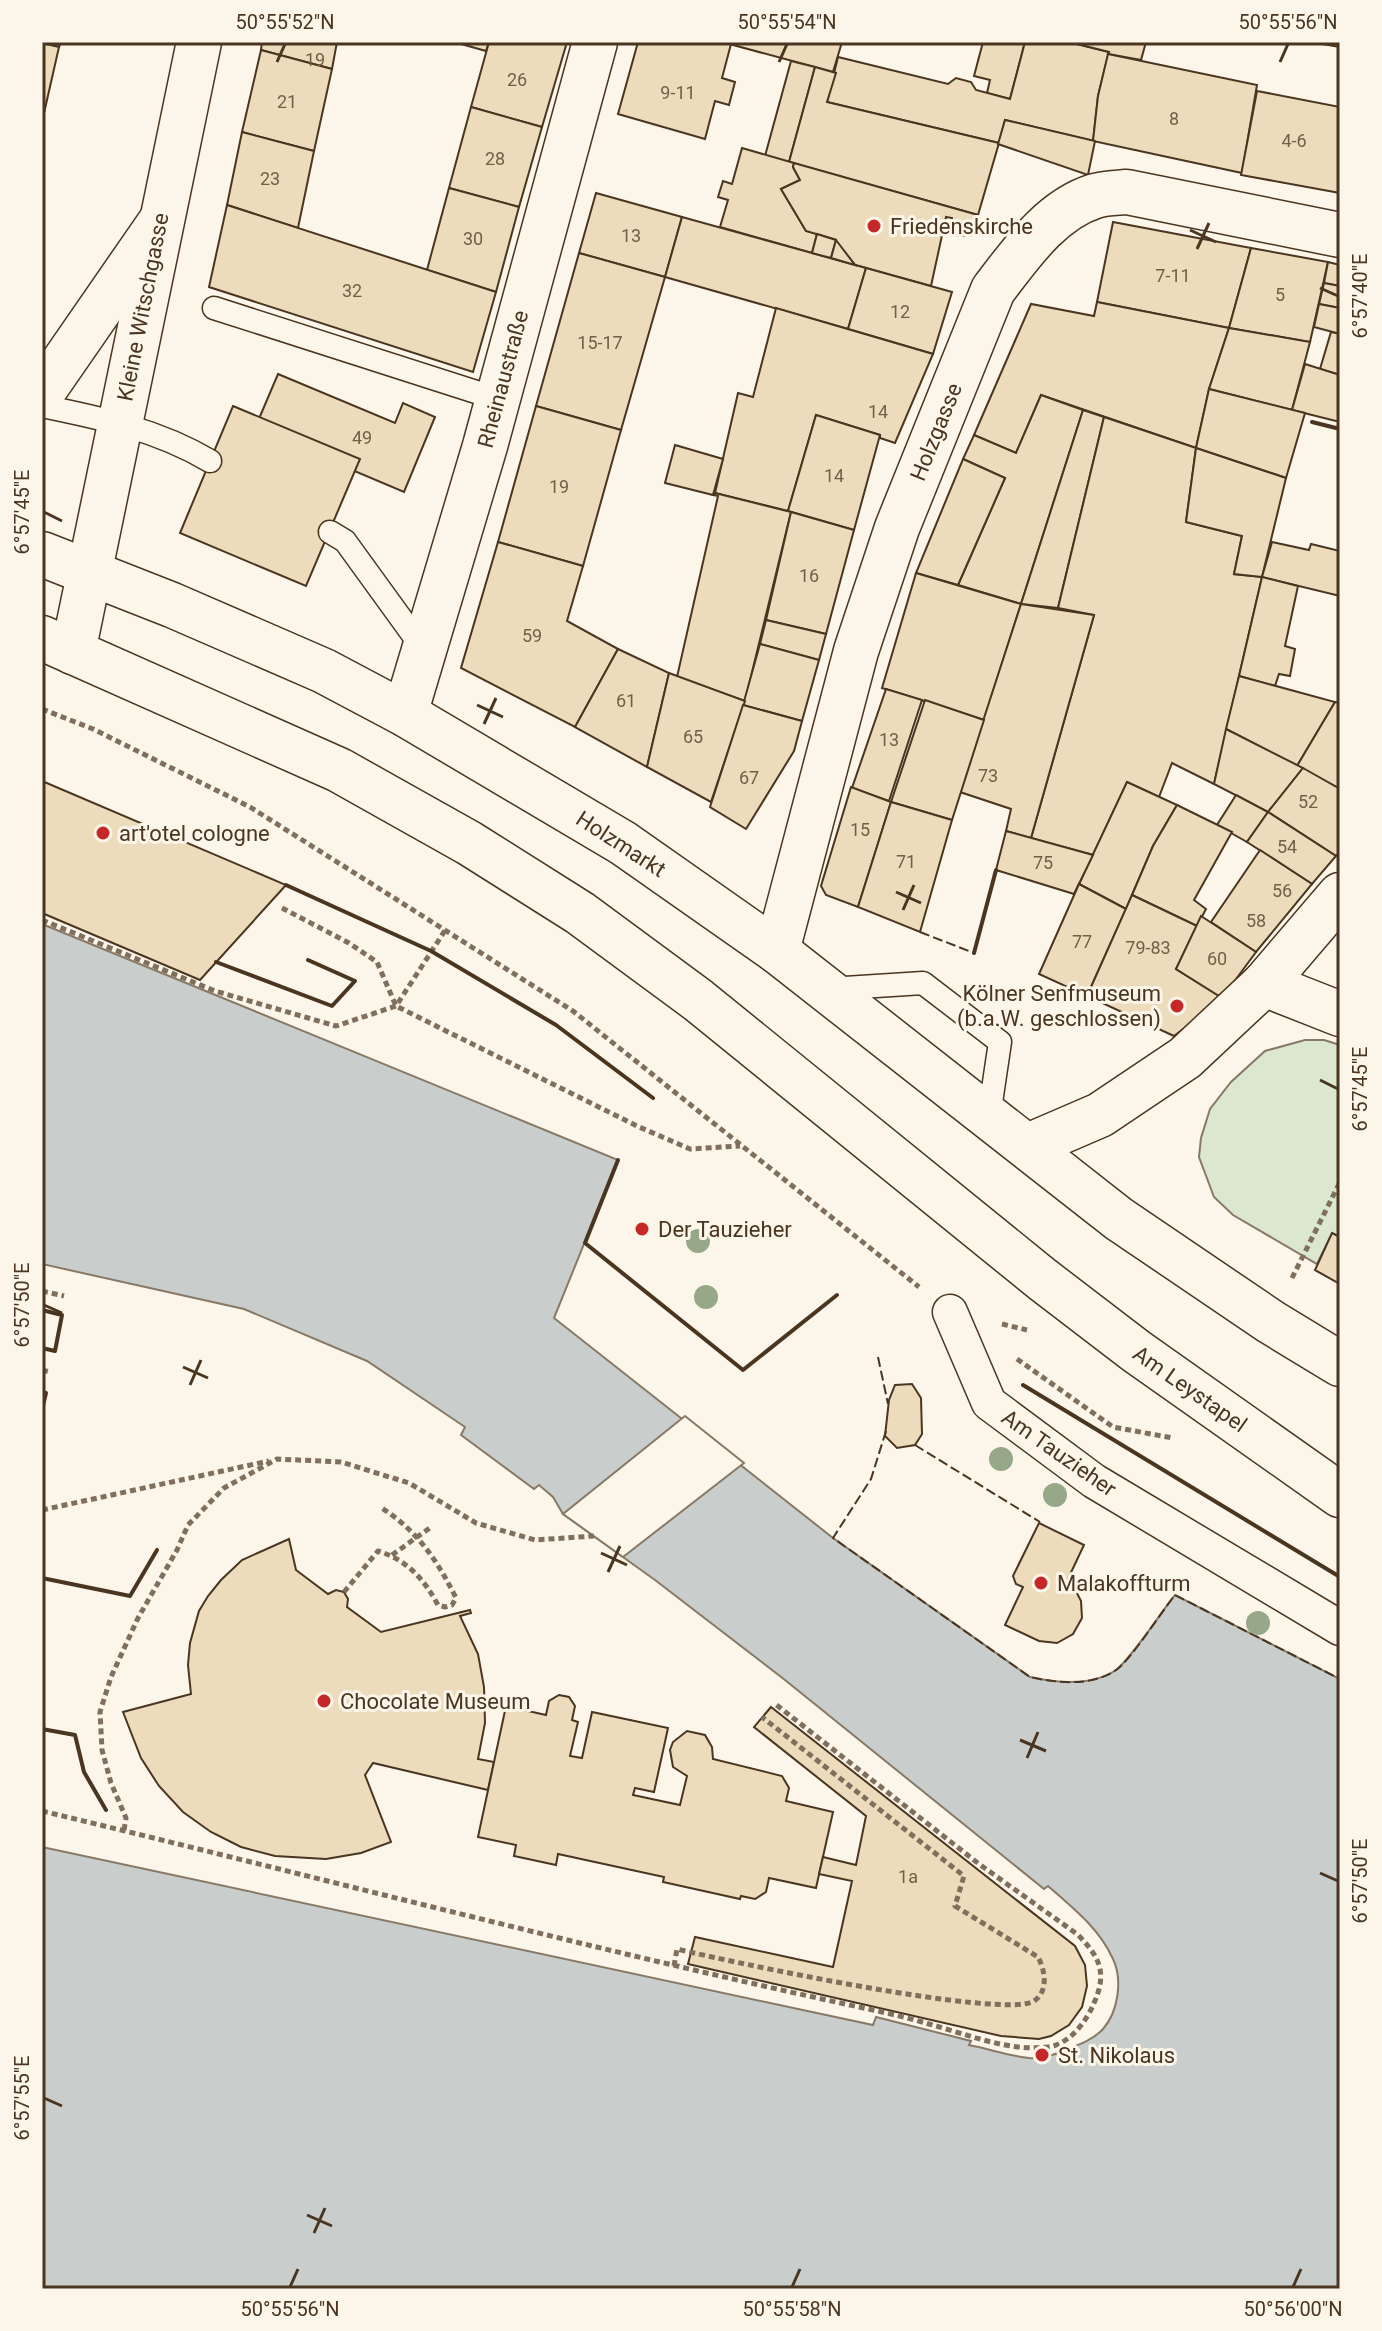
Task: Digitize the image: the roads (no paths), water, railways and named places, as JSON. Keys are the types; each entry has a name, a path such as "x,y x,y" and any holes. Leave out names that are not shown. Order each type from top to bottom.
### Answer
{"main road":[{"name":"Kleine Witschgasse","path":"88,573 199,42"},
{"name":"Rheinaustraße","path":"405,714 498,399 595,42"},
{"name":"Holzgasse","path":"777,951 860,637 897,528 993,290 1010,268 1052,219 1094,196 1127,192 1340,235"},
{"path":"42,393 161,221"},
{"name":"Holzmarkt","path":"42,554 172,605 324,671 405,714 623,843 777,951 1099,1204 1271,1322 1340,1364"},
{"path":"58,645 88,573"},
{"name":"Am Leystapel","path":"58,645 339,770 469,843 580,913 698,1000 1042,1279 1136,1351 1340,1495"},
{"path":"1028,1146 1100,1115 1185,1058 1264,984 1340,895"},
{"path":"1264,984 1340,1014"}],"street":[{"name":"Am Tauzieher","path":"950,1312 989,1403 1094,1481 1340,1628"}],"lane":[{"path":"214,308 498,399"},
{"path":"42,406 120,422 182,445 210,461"},
{"path":"330,532 345,541 424,650"},
{"path":"826,989 923,983 1000,1042 989,1116"}],"place":[{"name":"Friedenskirche","path":"874,226"},
{"name":"art'otel cologne","path":"103,833"},
{"name":"Kölner Senfmuseum (b.a.W. geschlossen)","path":"1177,1006"},
{"name":"Der Tauzieher","path":"642,1229"},
{"name":"Malakoffturm","path":"1041,1583"},
{"name":"Chocolate Museum","path":"324,1701"},
{"name":"St. Nikolaus","path":"1042,2055"}]}
